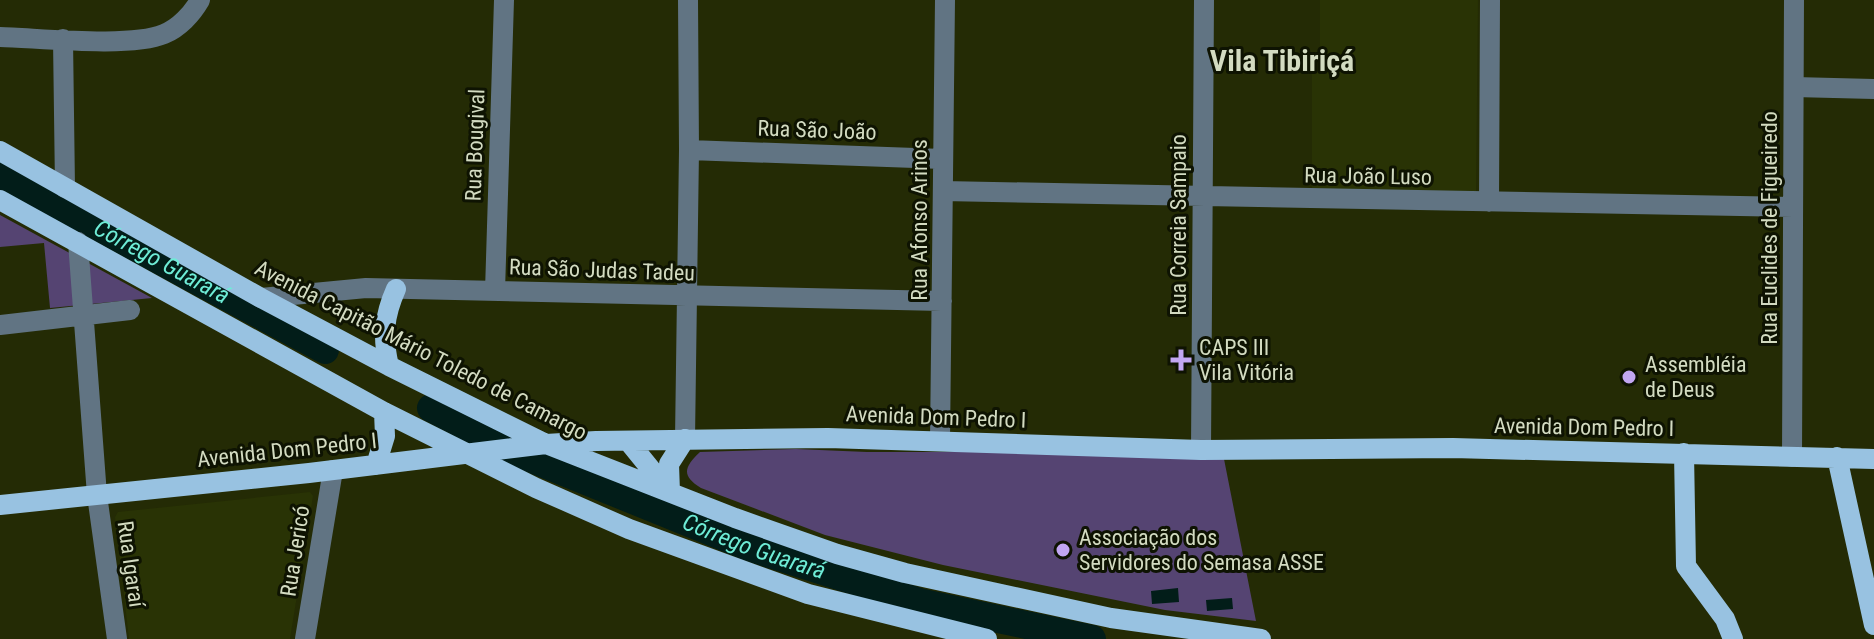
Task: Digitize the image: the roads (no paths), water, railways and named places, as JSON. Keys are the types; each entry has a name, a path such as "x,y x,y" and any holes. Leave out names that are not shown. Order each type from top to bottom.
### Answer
{"main road":[{"name":"Avenida Capitão Mário Toledo de Camargo","path":"0,151 261,298 537,445 823,549 905,573 1111,618 1261,639"},
{"path":"0,200 384,412 536,488 698,555 808,594 987,639"},
{"path":"389,366 383,344 384,321 396,289"},
{"path":"376,465 385,436 384,412"},
{"name":"Avenida Dom Pedro I","path":"0,505 537,445 685,439 940,440 1201,450 1453,448 1874,459"},
{"path":"670,492 669,464 685,439"},
{"path":"628,441 670,492"},
{"path":"1684,453 1686,566 1725,619 1733,639"},
{"path":"1837,457 1874,625"}],"street":[{"path":"0,37 147,39 171,31 185,20 200,0"},
{"name":"Rua Bougival","path":"495,291 504,0"},
{"path":"685,439 688,0"},
{"name":"Rua Afonso Arinos","path":"940,440 945,0"},
{"name":"Rua Correia Sampaio","path":"1201,450 1204,0"},
{"path":"1489,202 1490,0"},
{"name":"Rua Euclides de Figueiredo","path":"1792,457 1794,0"},
{"path":"63,39 65,188"},
{"path":"1794,87 1874,89"},
{"name":"Rua São João","path":"689,150 943,159"},
{"name":"Rua João Luso","path":"943,191 1793,207"},
{"name":"Rua Igaraí","path":"78,242 86,315 97,495 117,639"},
{"name":"Rua São Judas Tadeu","path":"261,298 366,288 942,301"},
{"path":"0,325 130,310"},
{"name":"Rua Jericó","path":"305,639 333,470"}],"water":[{"path":"1178,588 1179,602 1152,604 1151,591"},
{"path":"1232,598 1233,609 1207,611 1206,600"}],"waterway":[{"name":"Córrego Guarará","path":"0,174 325,350"},
{"name":"Córrego Guarará","path":"431,408 517,453 751,548 923,603 1092,639"}],"place":[{"name":"CAPS III Vila Vitória","path":"1181,360"},
{"name":"Assembléia de Deus","path":"1629,377"},
{"name":"Associação dos Servidores do Semasa ASSE","path":"1063,550"}],"district":[{"name":"Vila Tibiriçá","path":"1282,60"}]}
